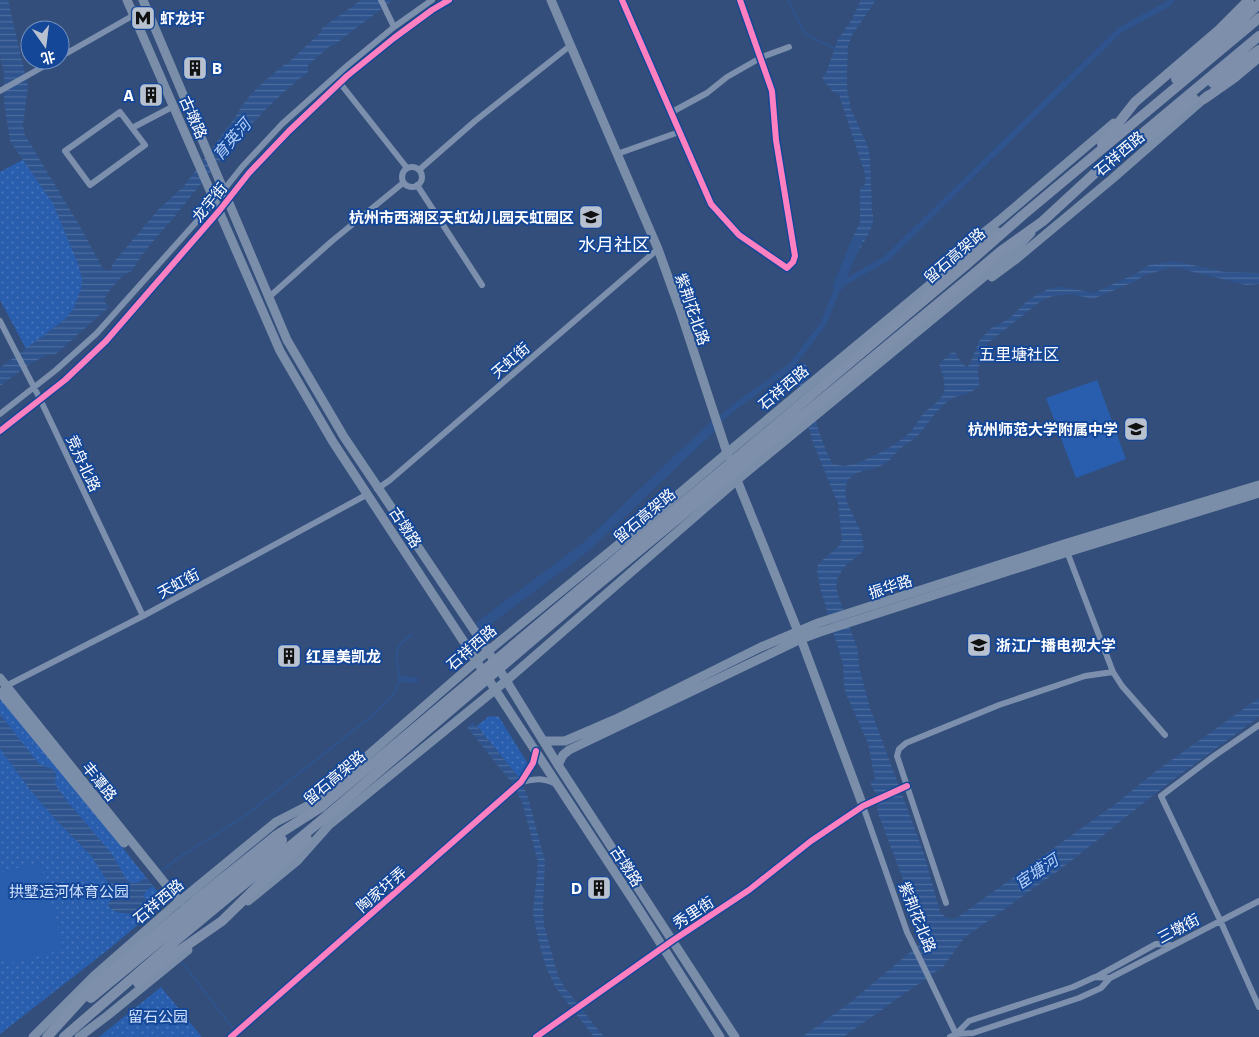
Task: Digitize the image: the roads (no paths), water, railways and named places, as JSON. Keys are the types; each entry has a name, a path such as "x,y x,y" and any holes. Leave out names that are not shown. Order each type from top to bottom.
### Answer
{"highway":[{"path":"1131,125 1247,6 1259,4"},
{"name":"石祥西路","path":"1135,102 1247,6"},
{"name":"留石高架路","path":"103,1008 168,938 1023,215 1259,18"},
{"name":"留石高架路","path":"321,808 595,587 1001,251 1044,221 1095,173 1259,36"},
{"path":"1095,173 1162,127 1228,72 1259,50"},
{"path":"1204,99 1234,78 1259,57"},
{"path":"1088,162 1135,102"},
{"path":"65,1037 168,963 168,938 177,916 277,836 321,808"},
{"path":"48,1037 147,936 168,938 222,922 297,850 321,808"},
{"name":"留石高架路","path":"91,994 146,960"}],"main road":[{"name":"古墩路","path":"127,0 280,350 333,442 536,751 720,1037"},
{"name":"紫荆花北路","path":"551,0 658,250 683,316 727,453 799,635 863,806"},
{"name":"古墩路","path":"146,1 206,152 287,340 335,422 377,488 507,680 558,765 735,1037"},
{"name":"石祥西路","path":"923,327 1014,260 1259,50"},
{"name":"石祥西路","path":"933,282 958,253 1109,128 1135,102"},
{"name":"石祥西路","path":"168,938 177,903 276,822 321,808 488,651 933,282 980,244 1023,215"},
{"name":"石祥西路","path":"222,922 297,862 329,825 507,680 737,480 923,327 954,299 1008,257 1044,221"},
{"name":"振华路","path":"544,741 566,741 819,627 1259,485"},
{"name":"振华路","path":"1066,548 1259,493"},
{"name":"振华路","path":"558,765 569,750 799,635"},
{"name":"丰潭路","path":"1,686 177,903"},
{"path":"33,1037 94,976 147,936"},
{"path":"79,1037 107,1016 168,963"}],"street":[{"path":"381,0 394,27"},
{"name":"龙宇街","path":"0,414 97,333 282,124 348,65 394,27 432,0"},
{"name":"龙宇街","path":"0,431 65,380 106,341 219,211 249,173 340,82 394,38 449,0"},
{"path":"622,0 711,204 739,235 787,268 793,262 795,256 776,140 772,91 762,58 740,0"},
{"path":"70,51 134,15"},
{"path":"419,170 475,121 571,45"},
{"path":"670,113 707,92 727,77 762,58 789,47"},
{"path":"0,91 38,70"},
{"path":"340,82 407,168"},
{"path":"132,128 174,106"},
{"path":"120,112 132,128 144,145 90,185 66,151 120,112"},
{"path":"617,154 679,132"},
{"path":"413,167 419,170 422,178 417,186 408,186 404,183 401,176 407,168 413,167"},
{"path":"268,298 404,183"},
{"path":"417,186 482,285"},
{"name":"天虹街","path":"377,488 390,480 658,250"},
{"name":"竞舟北路","path":"0,321 40,399 143,616"},
{"name":"天虹街","path":"1,686 143,616 368,494"},
{"path":"1066,548 1113,672 1122,686 1165,735"},
{"path":"946,903 897,756 899,749 906,743 1008,702 1086,676 1113,672"},
{"path":"1259,724 1161,796 1259,1007"},
{"name":"陶家圩弄","path":"231,1037 521,782 533,763 536,751"},
{"path":"521,782 543,779 558,786"},
{"name":"秀里街","path":"536,1037 580,1004 750,890 811,841 863,806 907,786"},
{"name":"紫荆花北路","path":"863,806 912,943 953,1035"},
{"name":"三墩街","path":"953,1035 973,1033 1072,1000 1101,988 1110,978 1259,901"},
{"path":"953,1035 969,1022 1073,987 1156,944 1171,945"},
{"path":"1095,977 1110,978"}],"water":[{"name":"育英河","path":"0,0 8,0 20,52 20,70 24,70 28,87 23,125 25,135 102,267 108,271 112,269 112,264 159,209 184,186 246,100 258,87 288,63 320,33 322,28 361,0 393,0 334,45 330,46 308,65 308,72 289,87 255,120 148,248 132,271 119,279 104,301 109,307 56,354 35,361 0,386 0,368 65,319 73,309 81,289 82,279 78,264 53,204 10,141 4,101 4,71 0,58"},
{"path":"861,0 876,0 852,35 848,46 847,89 851,109 868,147 873,222 857,254 848,248 860,222 860,189 865,184 865,174 839,95 832,91 822,78 826,73 838,39 852,19"},
{"name":"宦塘河","path":"1174,261 1224,272 1259,273 1259,284 1246,285 1173,267 1145,275 1136,281 1093,299 1071,294 1053,296 1041,301 988,343 978,369 978,386 972,392 948,401 919,434 886,463 855,474 848,481 845,492 846,499 860,530 864,551 847,564 838,576 836,586 858,650 859,667 870,708 923,851 940,911 945,917 952,919 958,917 1118,802 1156,771 1259,698 1259,717 1166,785 1061,869 964,938 944,966 843,1037 802,1037 847,1005 914,949 920,942 921,927 878,813 876,795 870,782 875,780 868,743 846,694 843,664 821,591 817,571 818,564 839,546 842,539 838,504 813,443 797,387 794,383 788,382 806,362 814,414 832,463 843,466 858,463 903,439 924,413 939,400 943,394 944,379 939,364 951,353 955,352 962,364 967,367 979,341 990,329 1010,318 1028,300 1054,287 1094,293 1137,273 1149,265"},
{"path":"0,714 39,764 53,769 56,774 55,784 112,854 126,879 137,883 146,877 153,886 146,891 144,896 151,908 136,920 130,914 115,912 108,905 113,891 92,857 31,791 0,749"},
{"path":"473,722 520,779 528,797 545,861 544,925 558,976 565,988 604,1037 594,1037 556,988 546,967 533,913 538,862 522,802 512,783 467,727"}],"waterway":[{"path":"788,0 805,34 836,49"},
{"path":"721,419 791,366 824,323 838,286 887,258 1120,30 1168,4 1171,0"},
{"path":"838,286 857,240"},
{"path":"480,626 587,546 713,426"},
{"path":"160,872 181,856 245,816 373,715 395,692 400,679 396,657 399,645 412,634"},
{"path":"400,679 415,680"},
{"path":"144,913 151,921"},
{"path":"181,961 234,1030"}],"place":[{"name":"虾龙圩","path":"143,18"},
{"name":"B","path":"195,68"},
{"name":"A","path":"151,95"},
{"name":"杭州市西湖区天虹幼儿园天虹园区","path":"591,217"},
{"name":"杭州师范大学附属中学","path":"1136,429"},
{"name":"浙江广播电视大学","path":"979,645"},
{"name":"红星美凯龙","path":"289,656"},
{"name":"D","path":"599,888"}],"district":[{"name":"水月社区","path":"614,244"},
{"name":"五里塘社区","path":"1019,353"}],"park label":[{"name":"拱墅运河体育公园","path":"69,891"},
{"name":"留石公园","path":"158,1016"}]}
